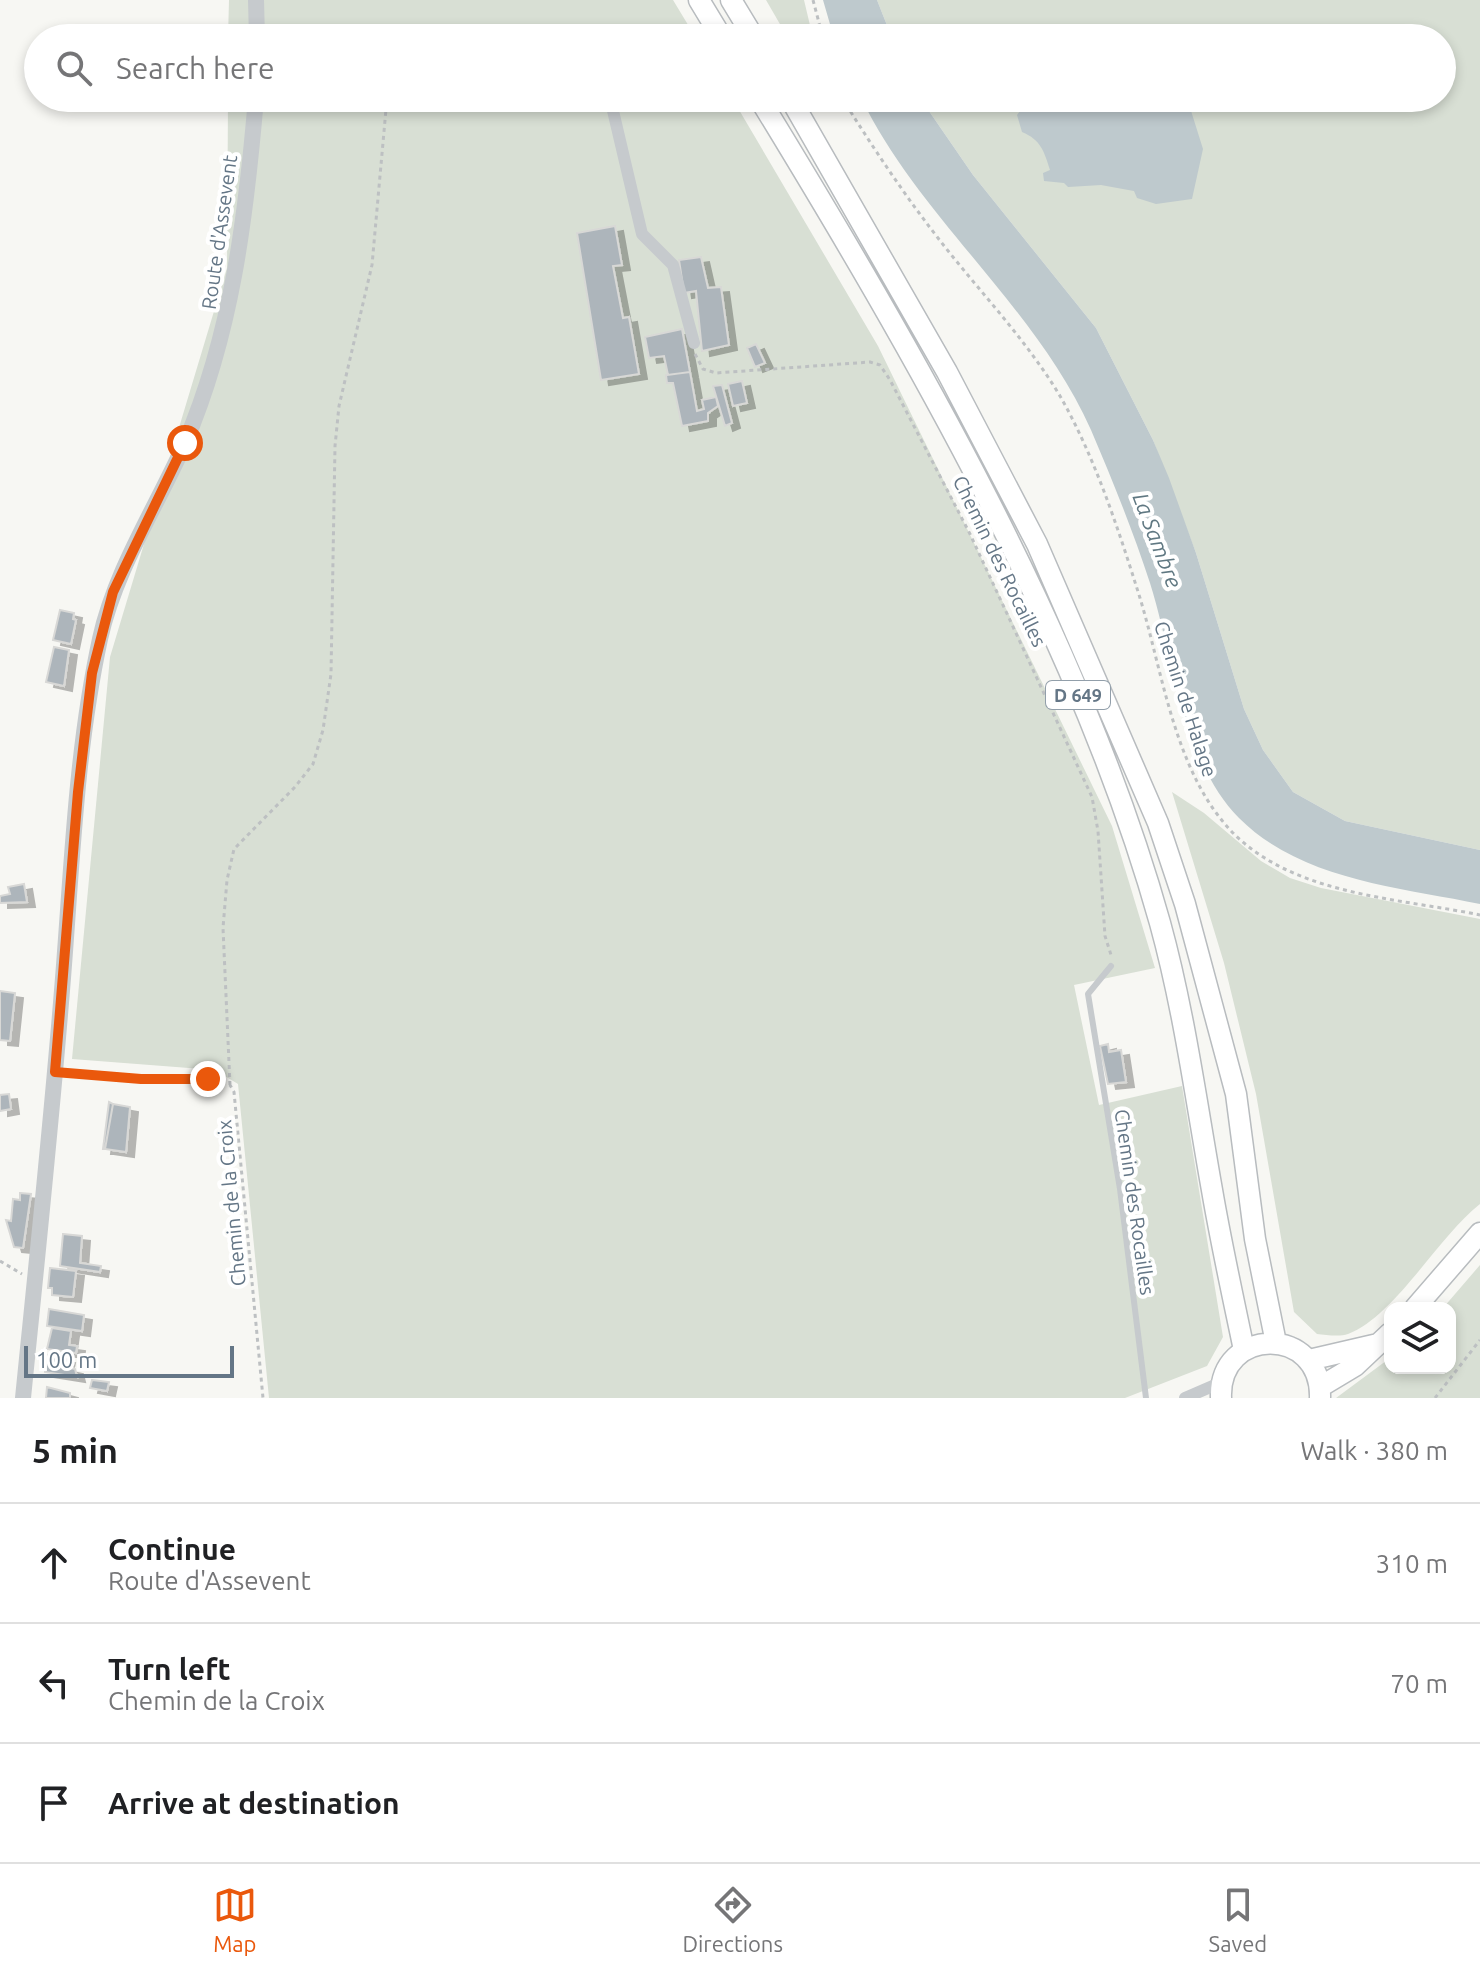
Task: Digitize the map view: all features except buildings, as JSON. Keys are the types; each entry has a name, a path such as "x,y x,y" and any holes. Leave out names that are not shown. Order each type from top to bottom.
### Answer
{"highway":[{"path":"699,0 714,24"},
{"path":"731,0 746,24"},
{"name":"D 649","path":"767,112 848,248 1016,557 1104,755 1159,922 1178,999 1244,1350"},
{"name":"D 649","path":"798,112 939,359 1037,544 1158,823 1185,904 1236,1094 1255,1239 1276,1343"},
{"path":"1420,1302 1480,1233"},
{"path":"1221,1390 1233,1360 1244,1350 1276,1343 1288,1346 1309,1360 1320,1393 1384,1338"},
{"path":"1309,1360 1384,1338"}],"street":[{"path":"256,0 257,24"},
{"name":"Route d'Assevent","path":"23,1398 55,1072 78,792 92,673 113,592 185,443 216,357 239,261 255,112"},
{"path":"613,112 642,234 673,265 694,343"},
{"path":"1185,1398 1221,1390"}],"lane":[{"name":"Chemin des Rocailles","path":"1111,966 1088,994 1120,1189 1146,1398"}],"path":[{"path":"813,0 819,24"},
{"name":"Chemin de la Croix","path":"263,1398 234,1092 230,1085 223,928 227,880 234,849 313,764 323,730 331,674 335,446 339,406 372,265 386,112"},
{"name":"Chemin de Halage","path":"851,112 882,162 1060,396 1103,497 1139,597 1195,778 1210,809 1239,838 1275,864 1302,877 1354,892 1480,915"},
{"name":"Chemin des Rocailles","path":"694,343 696,359 703,369 716,373 870,362 880,365 970,534 1092,797 1111,966"},
{"path":"55,1072 141,1079 208,1079 230,1085"},
{"path":"0,1261 35,1283"},
{"path":"1435,1398 1480,1340"}],"shaded area":[{"path":"229,0 673,0 688,24 228,24"},
{"path":"766,0 804,0 810,24 780,24"},
{"path":"877,0 1480,0 1480,850 1345,821 1293,792 1263,750 1244,709 1196,553 1153,440 1096,328 973,175 930,112 1456,112 1456,24 886,24"},
{"path":"228,112 740,112 878,346 1112,826 1155,968 1074,985 1099,1105 1182,1086 1223,1337 1207,1366 1125,1398 269,1398 238,1084 215,1070 72,1059 110,657 227,268"},
{"path":"1172,792 1204,813 1261,861 1290,878 1321,888 1480,919 1480,1204 1399,1294 1391,1302 1384,1302 1382,1311 1348,1334 1317,1334 1294,1312 1256,1094 1224,963"},
{"path":"1480,1265 1480,1398 1336,1398 1384,1362 1384,1374 1456,1374 1456,1302 1448,1302"}],"water":[{"path":"823,0 877,0 886,24 830,24"},
{"name":"La Sambre","path":"869,112 930,112 973,175 1096,328 1169,478 1196,553 1244,709 1263,750 1293,792 1345,821 1480,850 1480,904 1384,886 1321,868 1264,839 1239,818 1220,795 1192,738 1150,583 1122,505 1091,430 1068,385 1009,302 914,184"},
{"path":"1019,112 1191,112 1203,149 1192,199 1156,204 1137,198 1134,191 1101,185 1068,187 1064,183 1044,181 1043,173 1050,170 1046,157 1038,143 1022,132 1017,115"}],"route":[{"path":"185,443 113,592 92,673 78,792 55,1072 141,1079 208,1079"}]}
